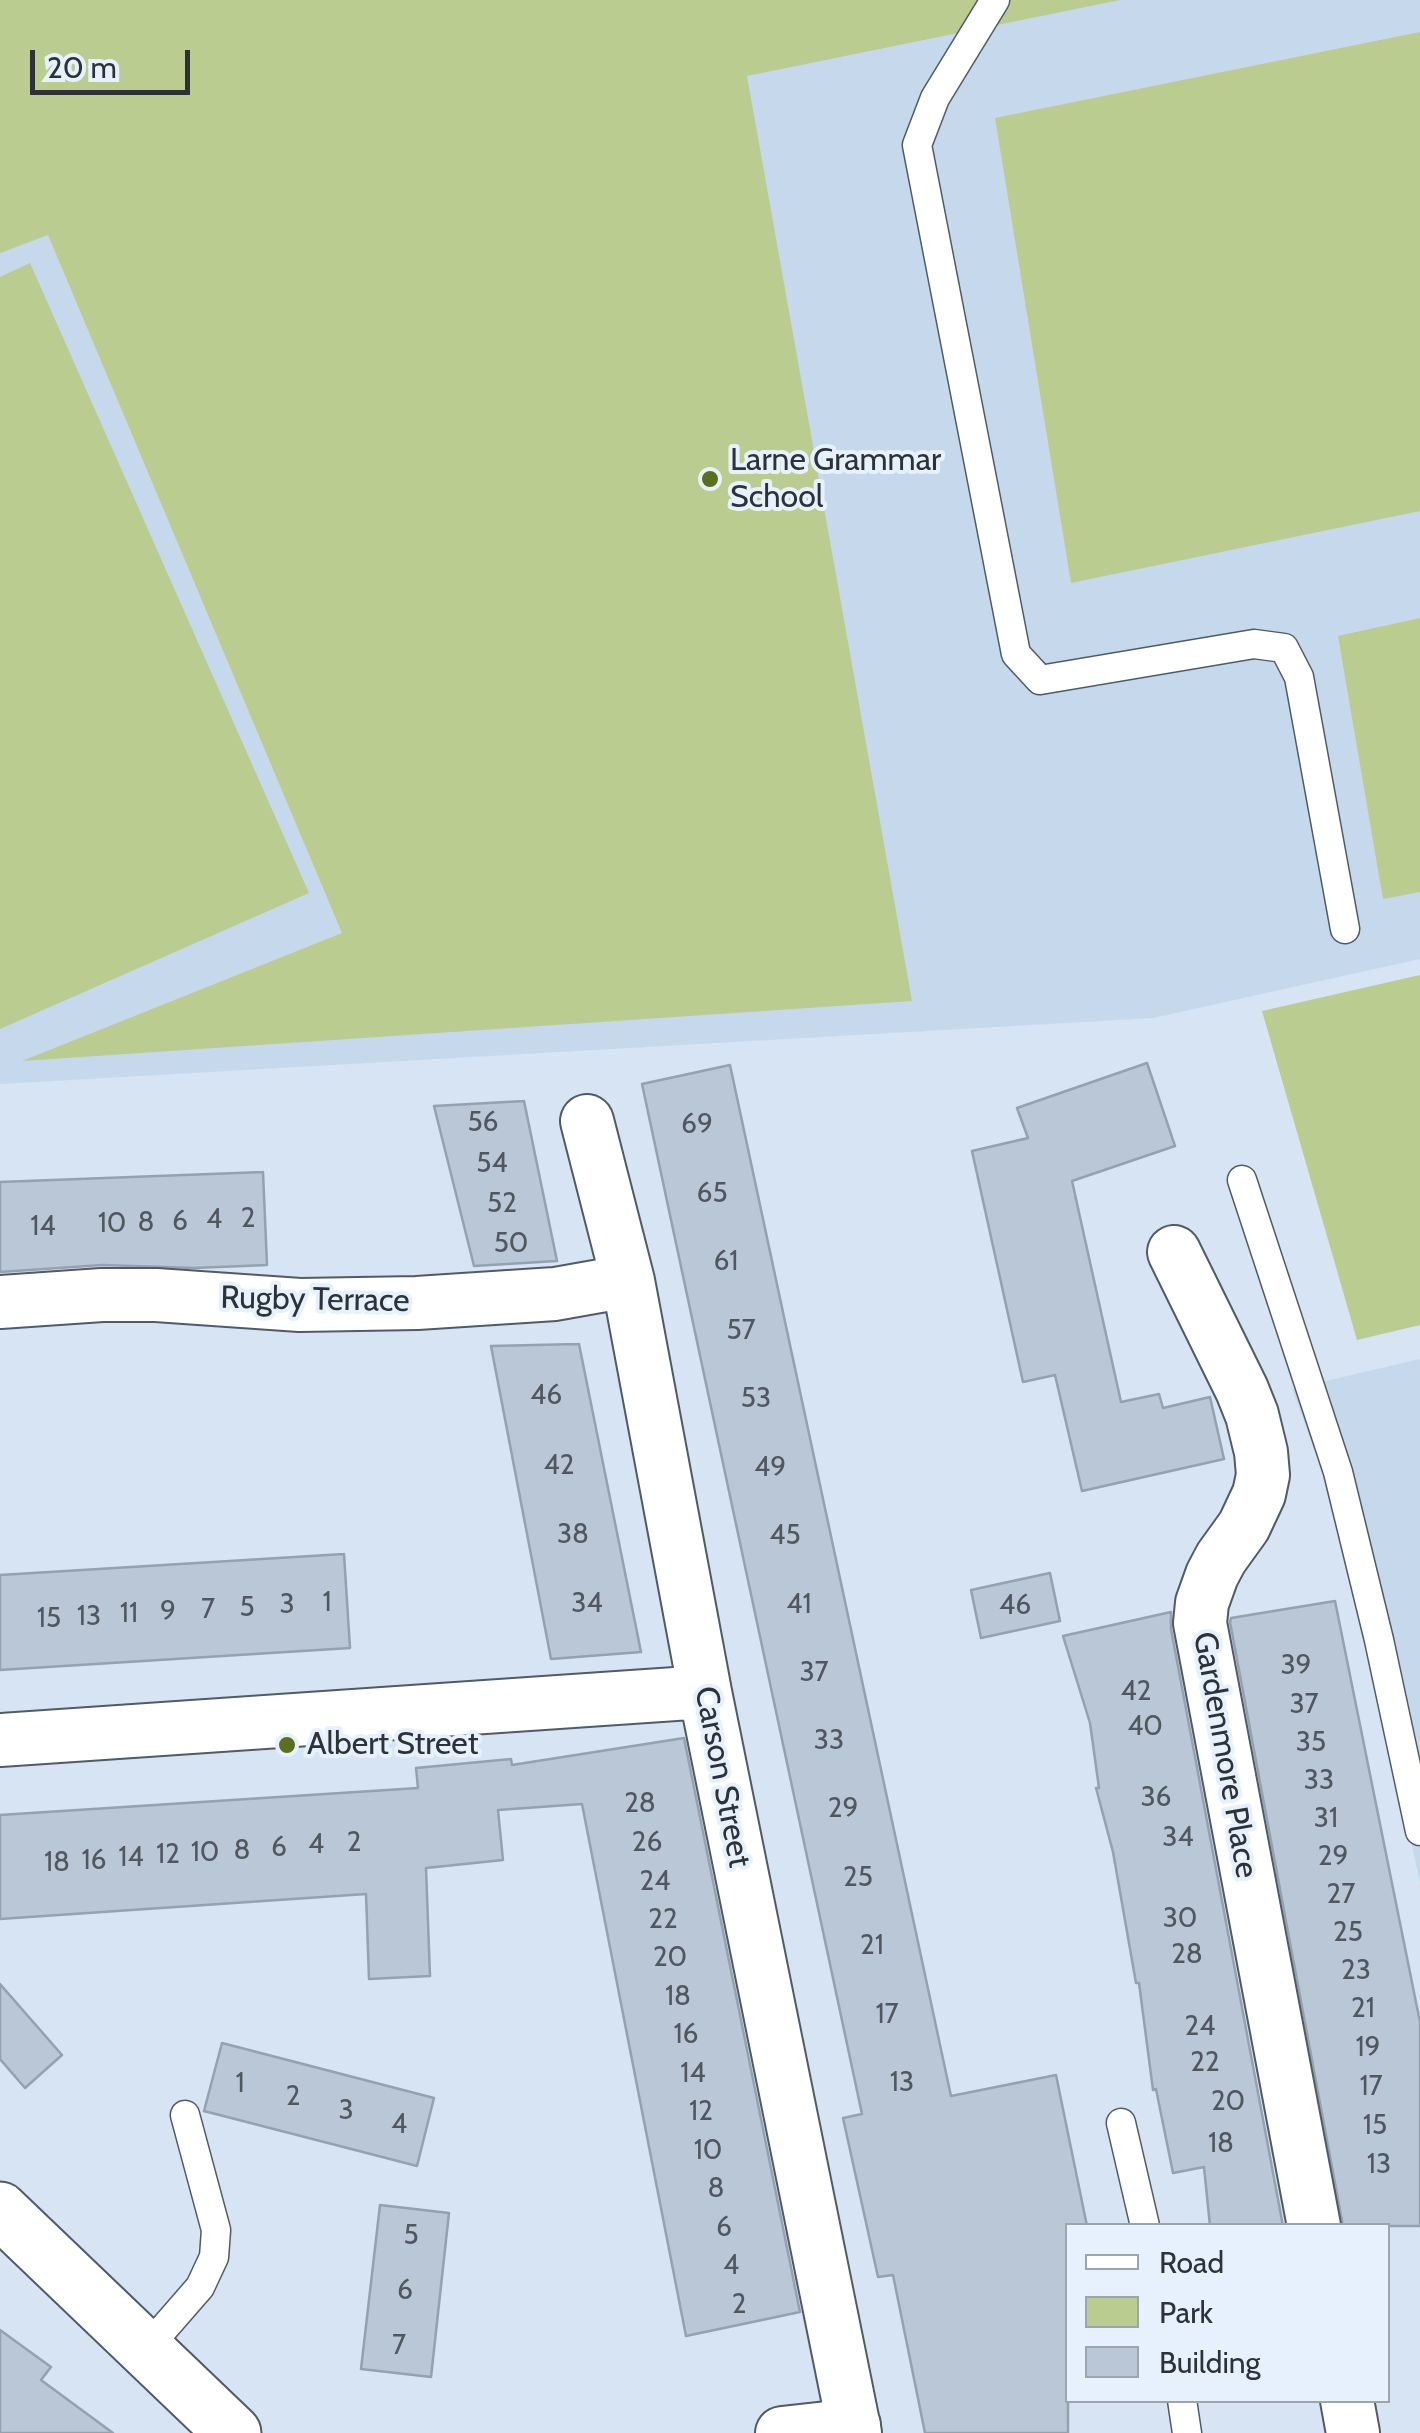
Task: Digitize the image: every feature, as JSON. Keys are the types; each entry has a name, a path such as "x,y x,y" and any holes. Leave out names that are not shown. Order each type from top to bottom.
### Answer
{"street":[{"name":"Carson Street","path":"587,1121 628,1281 705,1692 854,2429"},
{"name":"Gardenmore Place","path":"1174,1252 1242,1390 1261,1452 1263,1475 1259,1494 1250,1518 1212,1574 1200,1623 1313,2223"},
{"name":"Rugby Terrace","path":"0,1302 156,1295 300,1305 417,1303 554,1294 628,1281"},
{"path":"0,1740 705,1692"},
{"path":"0,2210 233,2433"},
{"path":"1348,2403 1353,2433"},
{"path":"782,2433 854,2429"}],"lane":[{"path":"995,0 935,98 917,145 1016,654 1040,680 1254,644 1284,648 1299,676 1345,928"},
{"path":"1242,1180 1338,1472 1420,1830"},
{"path":"146,2349 200,2288 214,2257 216,2230 184,2115"},
{"path":"1121,2123 1144,2223"},
{"path":"1182,2403 1187,2433"}],"shaded area":[{"name":"Larne Grammar School","path":"0,0 1420,0 1420,959 1153,1018 0,1084"},
{"path":"1420,1359 1420,1883 1347,1539 1292,1389"}],"green space":[{"path":"0,0 1120,0 747,76 912,1001 22,1061 342,933 48,235 0,253"},
{"path":"1420,32 1420,511 1071,583 995,118"},
{"path":"30,263 309,893 0,1029 0,277"},
{"path":"1420,618 1420,892 1383,899 1338,636"},
{"path":"1420,975 1420,1325 1357,1340 1262,1011"}],"building":[{"path":"1147,1063 1175,1146 1072,1181 1121,1402 1159,1394 1163,1408 1210,1397 1224,1459 1082,1491 1055,1375 1023,1382 972,1151 1028,1138 1017,1108"},
{"path":"730,1065 951,2096 1056,2075 1086,2223 1065,2223 1068,2433 925,2433 893,2275 878,2277 843,2118 862,2114 642,1084"},
{"path":"524,1101 557,1261 474,1266 434,1106"},
{"path":"263,1172 267,1265 102,1265 0,1272 0,1182"},
{"path":"579,1344 641,1652 551,1659 491,1346"},
{"path":"344,1554 350,1648 0,1670 0,1575"},
{"path":"1050,1573 1060,1621 981,1638 971,1590"},
{"path":"1335,1601 1420,2022 1420,2226 1342,2223 1231,1618"},
{"path":"1171,1612 1171,1629 1282,2223 1210,2223 1204,2167 1173,2173 1156,2089 1153,2090 1139,1983 1113,1852 1096,1788 1090,1723 1063,1636"},
{"path":"684,1738 800,2312 686,2336 582,1804 498,1810 503,1860 426,1868 430,1976 369,1979 366,1894 0,1919 0,1815 418,1788 416,1768 511,1759 512,1765"},
{"path":"0,1984 62,2055 25,2088 0,2059"},
{"path":"222,2043 434,2098 417,2166 204,2111"},
{"path":"380,2205 449,2213 431,2377 361,2369"},
{"path":"0,2330 51,2367 41,2380 113,2433 0,2433"}],"place":[{"name":"Larne Grammar School","path":"710,479"},
{"name":"Albert Street","path":"287,1745"}]}
